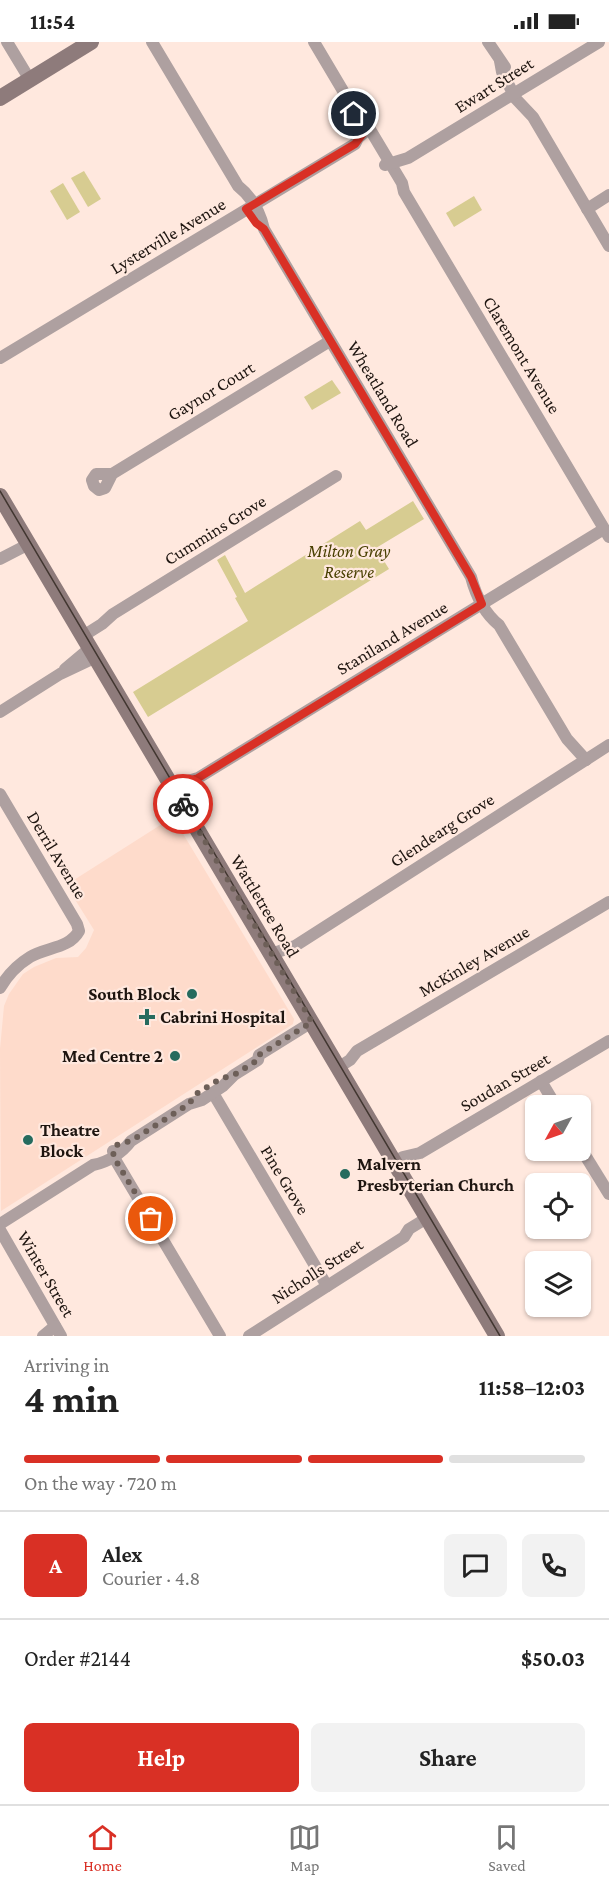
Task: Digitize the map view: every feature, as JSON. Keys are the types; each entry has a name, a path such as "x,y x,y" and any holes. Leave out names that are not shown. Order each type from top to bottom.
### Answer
{"main road":[{"path":"0,98 91,42"},
{"name":"Wattletree Road","path":"0,496 497,1336"}],"street":[{"path":"7,42 30,80"},
{"name":"Wheatland Road","path":"152,42 486,602 492,620 499,625 567,739 573,756 582,763"},
{"name":"Claremont Avenue","path":"315,42 352,106 354,114 370,135 390,169 402,183 404,192 607,533"},
{"path":"488,42 517,91 532,109 533,117 609,246"},
{"name":"Ewart Street","path":"390,169 599,42"},
{"name":"Lysterville Avenue","path":"0,358 370,135"},
{"path":"587,209 609,195"},
{"name":"Gaynor Court","path":"112,474 330,341"},
{"name":"Cummins Grove","path":"0,712 60,674 80,655 99,618 113,614 336,476"},
{"name":"Staniland Avenue","path":"176,792 185,782 198,778 486,602 607,533"},
{"path":"0,558 27,541"},
{"name":"Glendearg Grove","path":"274,959 609,745"},
{"name":"Derril Avenue","path":"0,794 79,931 67,943 44,950 21,963 0,988"},
{"name":"McKinley Avenue","path":"336,1063 345,1053 357,1051 609,902"},
{"path":"0,1224 94,1164 101,1164 114,1151 124,1150 131,1141 189,1104 213,1093 234,1075 258,1060 259,1055 314,1025"},
{"name":"Soudan Street","path":"397,1166 413,1154 420,1153 609,1041"},
{"path":"189,1104 196,1094 220,1079 234,1075"},
{"path":"541,1081 549,1095"},
{"name":"Pine Grove","path":"213,1093 327,1286"},
{"path":"114,1151 220,1336"},
{"path":"589,1161 609,1194"},
{"name":"Nicholls Street","path":"249,1336 405,1237 410,1229 429,1221"},
{"name":"Winter Street","path":"0,1230 58,1333"},
{"path":"43,1336 58,1333"}],"shaded area":[{"name":"Cabrini Hospital","path":"173,817 294,1019 293,1024 1,1211 0,1049 4,1006 9,994 23,974 34,967 56,958 78,957 86,948 94,930 66,885"}],"green space":[{"path":"84,171 101,199 88,207 71,178"},
{"path":"63,183 80,212 67,220 50,191"},
{"path":"474,196 482,210 454,227 446,213"},
{"path":"332,380 341,393 312,410 304,397"},
{"name":"Milton Gray Reserve","path":"413,501 424,519 376,548 389,569 148,717 133,692 248,621 217,560 225,555 245,593 360,521 366,530"}],"tram line":[{"path":"0,491 500,1336"}],"way so far":[{"path":"151,1219 112,1154 115,1146 131,1141 189,1104 196,1094 220,1079 234,1075 258,1060 259,1055 312,1022 183,804"}],"place":[{"name":"South Block","path":"192,994"},
{"name":"Cabrini Hospital","path":"147,1017"},
{"name":"Med Centre 2","path":"175,1056"},
{"name":"Theatre Block","path":"28,1140"},
{"name":"Malvern Presbyterian Church","path":"345,1174"}],"route":[{"path":"183,804 173,788 198,778 482,604 473,587 471,577 264,229 256,223 246,209 355,144 364,132 354,114"}]}
